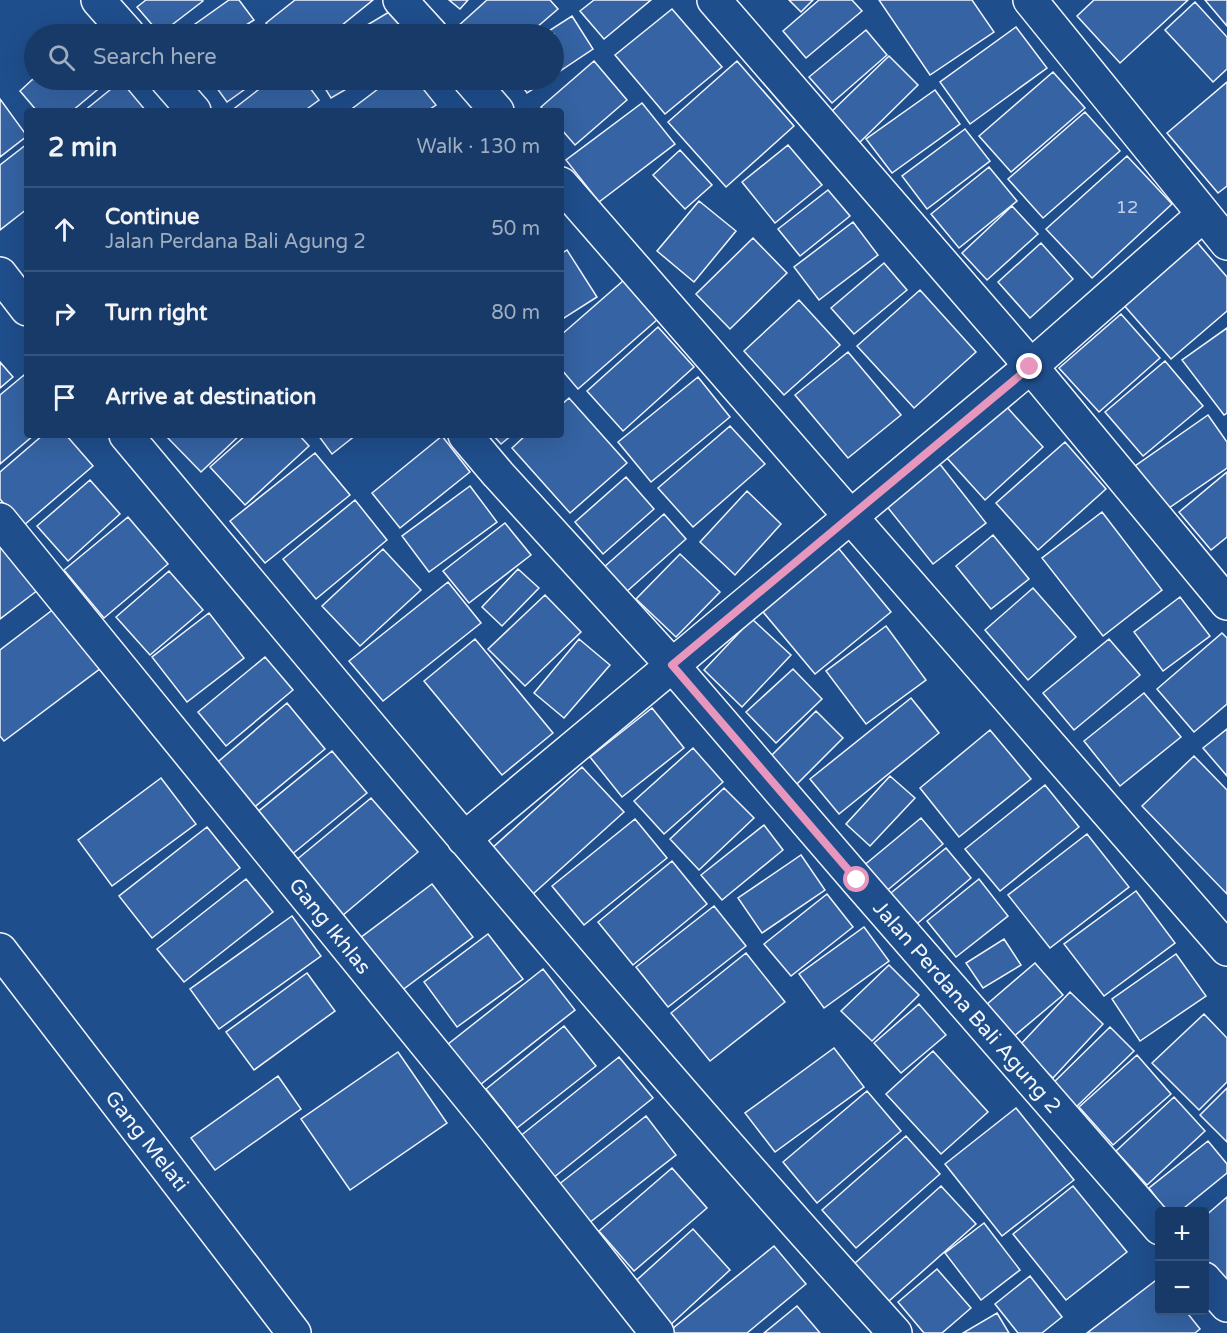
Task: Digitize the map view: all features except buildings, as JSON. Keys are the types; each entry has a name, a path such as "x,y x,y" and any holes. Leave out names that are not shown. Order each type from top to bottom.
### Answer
{"street":[{"path":"98,0 119,24"},
{"path":"400,0 421,24"},
{"path":"714,0 1030,367 1227,603"},
{"path":"1030,0 1227,243"},
{"path":"176,90 191,108"},
{"path":"479,90 494,108"},
{"path":"564,187 1227,949"},
{"path":"464,839 1030,367 1203,215"},
{"path":"0,274 24,305"},
{"path":"129,438 464,839 788,1215 895,1333"},
{"name":"Jalan Perdana Bali Agung 2","path":"468,438 672,665 1155,1222"},
{"name":"Gang Ikhlas","path":"0,520 494,1127 657,1333"},
{"name":"Gang Melati","path":"0,950 294,1333"},
{"path":"1209,1285 1227,1305"}],"route":[{"path":"857,880 672,665 1030,367"}]}
